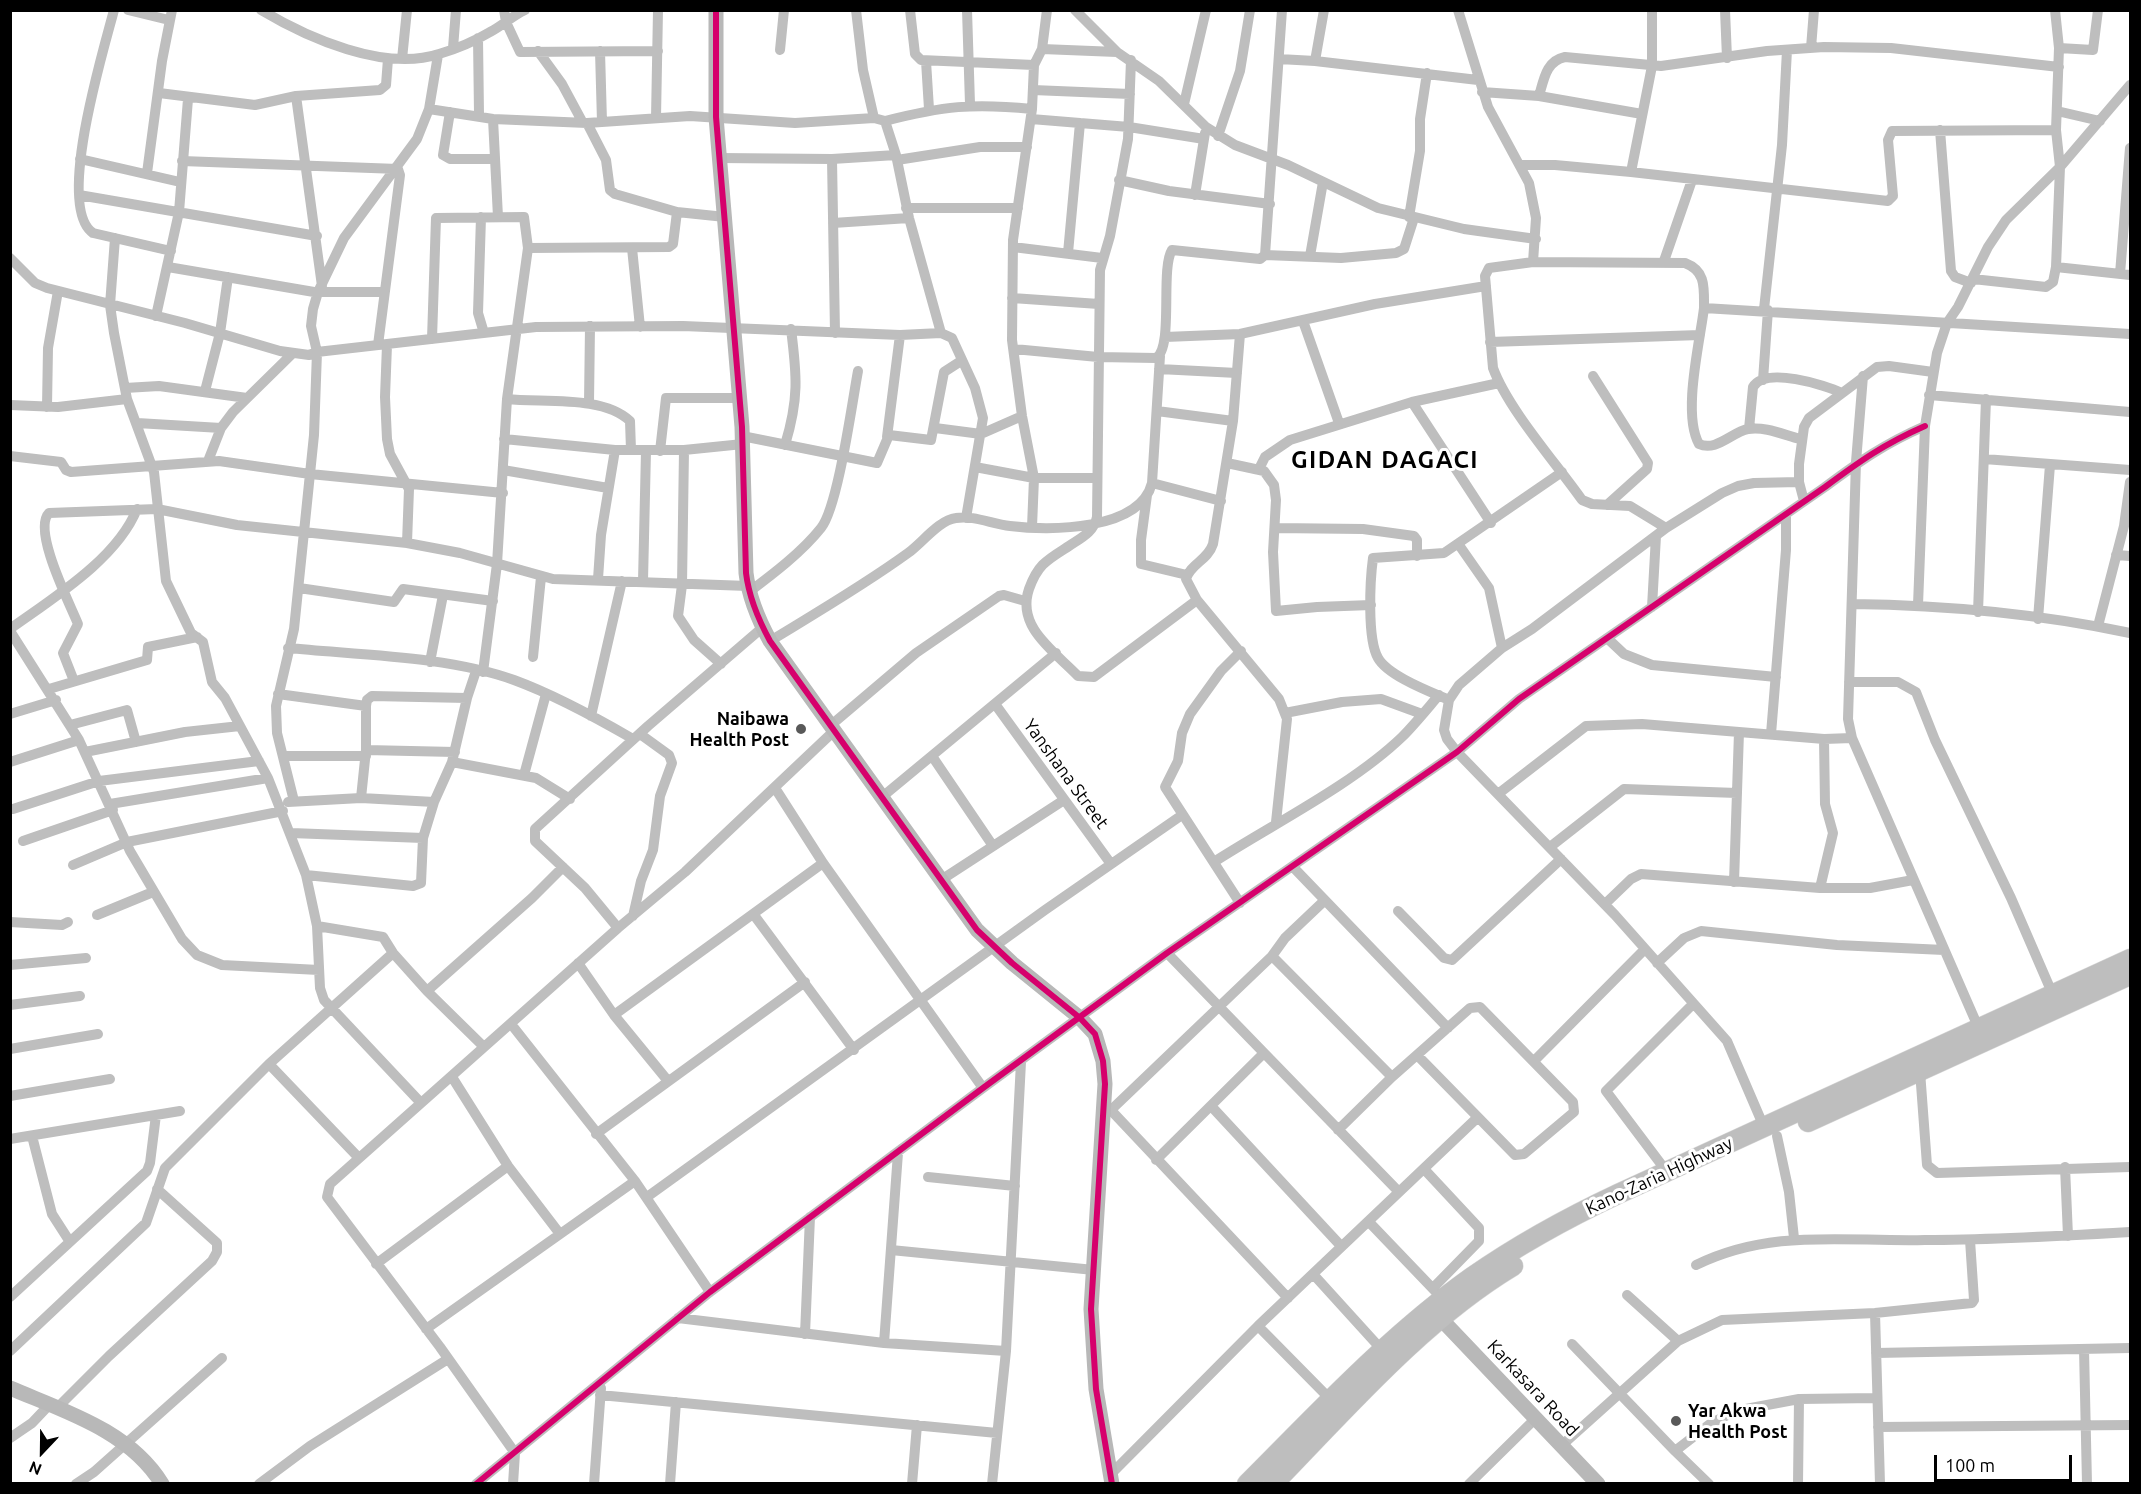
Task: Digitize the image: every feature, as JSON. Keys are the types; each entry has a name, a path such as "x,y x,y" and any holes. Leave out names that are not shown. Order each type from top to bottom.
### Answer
{"highway":[{"name":"Kano-Zaria Highway","path":"1273,1484 1376,1379 1439,1302 1507,1269 1582,1225 1771,1131 1979,1029 2130,959"},
{"name":"Kano-Zaria Highway","path":"1247,1484 1382,1350 1439,1302 1500,1259 1554,1226 1666,1172 1920,1071 2130,975"}],"street":[{"path":"114,10 84,123 79,195 89,231 171,250"},
{"path":"128,10 171,15 147,173"},
{"path":"261,10 284,24 335,45 388,59 438,54 478,38 505,16 525,10"},
{"path":"402,59 406,10"},
{"path":"453,48 456,10"},
{"path":"656,118 658,10"},
{"path":"716,10 716,117 740,398 748,589 766,635 978,930 994,947 1080,1018 1095,1034 1101,1052 1108,1107 1091,1309 1096,1389 1112,1479"},
{"path":"780,50 784,10"},
{"path":"855,10 863,70 874,118"},
{"path":"910,10 915,54 926,61 1034,65"},
{"path":"967,10 969,104"},
{"path":"1032,527 1034,478 1022,416 1014,349 1013,247 1032,114 1034,65 1042,49 1047,10"},
{"path":"1075,10 1116,52 1159,81 1218,136 1274,159 1378,208 1485,233 1536,239"},
{"path":"1184,104 1206,10"},
{"path":"1218,136 1240,71 1250,10"},
{"path":"1265,255 1274,159 1274,108 1282,10"},
{"path":"1316,61 1324,10"},
{"path":"1458,10 1482,92 1506,142 1522,165 1535,202 1536,239 1533,262"},
{"path":"1631,172 1652,66 1652,10"},
{"path":"1725,10 1727,57"},
{"path":"1811,48 1814,10"},
{"path":"1940,130 1951,271 1954,277 1972,281 2046,287 2053,282 2056,267 2060,167 2056,130 2060,48 2055,10"},
{"path":"2060,48 2093,50 2098,10"},
{"path":"505,16 518,52 658,51"},
{"path":"478,38 479,114"},
{"path":"1539,96 1546,70 1557,59 1565,57 1652,66 1811,48 1911,50 2059,67"},
{"path":"1042,49 1116,52"},
{"path":"1763,380 1766,310 1782,146 1787,50"},
{"path":"538,51 562,84 606,160 610,190 615,194 677,212 725,217"},
{"path":"600,51 602,122"},
{"path":"294,801 278,733 278,694 294,629 310,474 317,352 311,326 320,289 354,223 398,169 417,139 429,109 438,54"},
{"path":"159,93 188,99 255,105 296,96 384,89 388,59"},
{"path":"1279,59 1316,61 1478,80"},
{"path":"1131,60 1129,127 1110,237 1102,258 1095,525 1089,533 1038,567 1025,601 1025,614 1033,629 1078,676 1094,677 1197,600"},
{"path":"926,61 928,109"},
{"path":"1187,575 1141,564 1141,540 1147,495 1152,483 1160,356 1164,337 1172,250 1260,259 1265,255 1341,258 1401,252 1405,246 1412,217 1420,119 1427,73"},
{"path":"1918,605 1924,426 1933,372 1947,323 1972,281 1988,247 2006,220 2060,167 2130,85"},
{"path":"1033,90 1130,94"},
{"path":"1482,92 1539,96 1642,114"},
{"path":"296,96 317,236 320,289"},
{"path":"156,316 179,212 188,99"},
{"path":"429,109 479,114 493,119 585,123 716,117 795,123 874,118 885,121 928,109 969,104 1080,123 1129,127 1204,139"},
{"path":"2057,111 2100,121"},
{"path":"450,112 443,155 450,159 494,159"},
{"path":"493,119 498,217"},
{"path":"885,121 941,333"},
{"path":"1068,253 1080,123"},
{"path":"1195,195 1206,126"},
{"path":"1522,165 1555,165 1631,172 1888,201 1893,196 1888,140 1890,133 1940,130 2056,130"},
{"path":"719,158 896,158 980,147 1027,147"},
{"path":"2056,267 2125,274 2130,148"},
{"path":"80,159 180,182"},
{"path":"832,159 835,333"},
{"path":"182,161 307,168 335,165 398,169"},
{"path":"398,169 400,175 384,292 382,345 387,439 390,454 406,482 409,504 407,543"},
{"path":"1119,180 1195,195 1270,204"},
{"path":"1664,261 1692,180"},
{"path":"1310,256 1323,182"},
{"path":"79,195 317,236"},
{"path":"833,224 908,213 1018,208"},
{"path":"528,248 671,246 677,212"},
{"path":"306,875 418,885 424,875 423,838 434,802 454,757 467,698 480,672 493,601 503,493 502,470 507,399 528,248 525,218 439,216 435,220 432,339"},
{"path":"481,218 478,313 484,333"},
{"path":"115,238 110,304 126,393 153,465 166,581 191,633 203,642 212,682 240,726 268,778 291,833 306,875 317,926 320,988 330,1010 421,1103"},
{"path":"1013,247 1102,258"},
{"path":"632,248 640,327"},
{"path":"10,258 34,283 58,291 293,353 309,355 317,352 516,329 590,326 791,329 900,335 941,333 952,338 981,406 981,434 966,518"},
{"path":"1666,528 1635,508 1582,500 1498,382 1493,368 1485,276 1493,266 1533,262 1664,261 1684,263 1700,271 1704,289 1704,308 1692,406 1696,438 1702,446 1712,446 1749,429 1774,432 1800,439"},
{"path":"168,267 320,289 384,292"},
{"path":"204,391 220,333 228,277"},
{"path":"1164,337 1240,334 1374,304 1486,286"},
{"path":"46,407 48,348 58,291"},
{"path":"1012,298 1099,304"},
{"path":"1704,308 2130,334"},
{"path":"1303,321 1339,423"},
{"path":"589,404 590,326"},
{"path":"785,445 796,401 797,382 791,329"},
{"path":"1240,334 1233,421 1221,501 1210,552 1187,575 1186,584 1280,699 1286,713 1276,822"},
{"path":"504,439 646,451 684,450 742,440 785,445 841,458 878,463 887,437 900,335"},
{"path":"1490,342 1700,335"},
{"path":"1014,349 1098,357 1160,356"},
{"path":"208,461 221,428 247,398 293,353"},
{"path":"887,437 894,435 929,441 935,428 944,372 961,361"},
{"path":"1804,501 1799,482 1800,439 1809,418 1877,367 1888,366 1933,372"},
{"path":"1160,369 1237,373"},
{"path":"74,681 63,653 78,624 48,551 45,522 47,515 157,509 237,525 407,543 541,577 643,581 748,589 821,528 834,497 858,371"},
{"path":"1593,376 1648,463 1647,469 1607,505"},
{"path":"1863,376 1856,462 1848,719 1852,738 1912,880 1979,1029"},
{"path":"1749,429 1753,387 1763,380 1812,381 1842,393"},
{"path":"1259,469 1265,457 1290,440 1412,402 1498,382"},
{"path":"10,405 46,407 159,386 247,398"},
{"path":"1929,394 2130,412"},
{"path":"660,451 666,398 740,398"},
{"path":"507,399 589,404 614,410 630,421 631,450"},
{"path":"1978,612 1986,399"},
{"path":"1412,402 1491,523"},
{"path":"1157,411 1233,421"},
{"path":"935,428 981,434 1022,416"},
{"path":"137,423 221,428"},
{"path":"476,1484 710,1292 1167,952 1457,752 1519,699 1786,514 1856,462 1888,442 1924,426"},
{"path":"598,579 601,535 615,450"},
{"path":"684,450 682,585 678,616 694,640 721,664"},
{"path":"643,581 646,451"},
{"path":"10,456 62,462 66,470 71,472 208,461 310,474 503,493"},
{"path":"1984,459 2130,470"},
{"path":"1227,463 1259,469 1270,476 1274,485 1273,552 1276,611 1371,605"},
{"path":"2038,619 2050,465"},
{"path":"975,466 1034,478 1097,478"},
{"path":"502,470 608,488"},
{"path":"1444,697 1398,675 1378,658 1370,632 1373,558 1444,553 1459,545 1562,472"},
{"path":"1214,862 1337,786 1378,756 1402,737 1422,714 1502,648 1532,629 1666,528 1738,486 1799,482"},
{"path":"2098,626 2124,526 2130,482"},
{"path":"1152,483 1221,501"},
{"path":"618,928 585,888 535,841 533,832 636,736 721,664 766,635 885,570 949,519 966,518 1011,526 1032,527 1095,525 1132,509 1147,495"},
{"path":"137,509 124,536 11,632 56,700 79,740 127,842 153,892 182,939 197,955 222,965 319,970"},
{"path":"1771,734 1786,550 1786,514"},
{"path":"1275,528 1363,529 1414,536 1417,540 1417,556"},
{"path":"1652,606 1656,536"},
{"path":"1459,545 1489,588 1502,648"},
{"path":"2116,555 2130,556"},
{"path":"533,657 541,577"},
{"path":"591,716 622,581"},
{"path":"299,588 394,602 403,589 493,601"},
{"path":"430,663 443,595"},
{"path":"513,1484 515,1453 327,1197 330,1184 578,963 633,917 775,788 832,728 916,653 999,596 1004,595 1025,601"},
{"path":"1852,604 1918,605 2098,626 2130,633"},
{"path":"49,689 147,660 148,647 196,638"},
{"path":"1607,638 1629,657 1652,665 1776,677"},
{"path":"288,648 430,663 513,680 636,736 669,755 672,763 660,796 653,850 641,881 633,917"},
{"path":"1240,651 1221,671 1185,723 1181,751 1165,787 1240,903"},
{"path":"882,797 1056,653"},
{"path":"1849,682 1898,682 1916,692 1935,740 2011,898 2053,995"},
{"path":"278,694 366,706"},
{"path":"525,775 546,694"},
{"path":"361,798 366,753 367,700 372,696 467,698"},
{"path":"1444,697 1444,730 1447,739 1457,752 1605,904 1726,1041 1771,1131 1789,1192 1794,1238"},
{"path":"1286,713 1342,702 1382,699 1422,714"},
{"path":"10,714 56,700"},
{"name":"Yanshana Street","path":"995,704 1111,864"},
{"path":"70,725 127,710 136,742"},
{"path":"1498,794 1586,726 1642,724 1824,739 1852,738"},
{"path":"85,752 185,732 240,726"},
{"path":"1734,882 1739,732"},
{"path":"1820,888 1833,834 1825,804 1824,739"},
{"path":"10,762 79,740"},
{"path":"283,756 366,753 454,757 525,775 546,783 570,799"},
{"path":"932,756 993,846"},
{"path":"13,809 99,781 259,761"},
{"path":"23,841 111,807 268,778"},
{"path":"775,788 824,863 983,1088"},
{"path":"1550,847 1624,789 1737,794"},
{"path":"73,866 127,842 281,808 294,801 361,798 434,802"},
{"path":"941,880 1064,800"},
{"path":"647,1197 854,1050 921,999 1182,815"},
{"path":"291,833 423,838"},
{"path":"1398,911 1444,958 1452,960 1561,859"},
{"path":"614,1015 824,863"},
{"path":"427,991 532,898 563,867"},
{"path":"1293,867 1448,1028"},
{"path":"1605,904 1631,879 1641,874 1820,888 1870,888 1912,880"},
{"path":"97,915 153,892"},
{"path":"1108,1107 1272,956 1285,938 1324,901"},
{"path":"754,915 854,1050"},
{"path":"10,922 62,925 68,922"},
{"path":"317,926 379,935 386,940 393,953 427,991 484,1047"},
{"path":"1657,963 1684,938 1701,931 1837,945 1944,950"},
{"path":"1534,1061 1645,949"},
{"path":"1167,952 1400,1192"},
{"path":"13,1343 146,1223 165,1168 269,1064 393,953"},
{"path":"1272,956 1392,1077"},
{"path":"10,965 86,958"},
{"path":"578,963 614,1015 668,1081"},
{"path":"596,1134 805,982"},
{"path":"10,1005 80,996"},
{"path":"1666,1172 1606,1090 1693,1004"},
{"path":"1338,1130 1392,1077 1470,1008 1480,1007 1573,1102 1571,1117 1520,1156 1515,1155 1417,1056"},
{"path":"511,1024 647,1197 710,1292"},
{"path":"10,1049 98,1034"},
{"path":"1156,1160 1264,1053"},
{"path":"992,1484 1006,1351 1021,1062"},
{"path":"269,1064 358,1157"},
{"path":"1920,1071 1927,1165 1932,1171 1937,1173 2065,1167 2130,1167"},
{"path":"452,1077 508,1166 560,1234"},
{"path":"10,1096 110,1079"},
{"path":"1108,1107 1288,1298"},
{"path":"1212,1107 1341,1246"},
{"path":"10,1139 180,1111"},
{"path":"10,1297 147,1171 156,1115"},
{"path":"1112,1479 1258,1326 1477,1118"},
{"path":"32,1136 52,1214 70,1242"},
{"path":"884,1343 898,1153"},
{"path":"376,1264 508,1166"},
{"path":"2065,1167 2068,1236"},
{"path":"1369,1222 1439,1302 1481,1236 1479,1228 1424,1169"},
{"path":"928,1177 1015,1186"},
{"path":"426,1329 634,1181"},
{"path":"10,1438 54,1406 212,1261 217,1252 217,1243 157,1189"},
{"path":"805,1334 810,1217"},
{"path":"1695,1265 1730,1251 1794,1238 1970,1240 2130,1233"},
{"path":"1561,1446 1678,1341 1722,1320 1875,1313 1972,1304 1974,1300 1970,1240"},
{"path":"891,1250 1011,1260 1094,1270"},
{"path":"1313,1274 1382,1350"},
{"path":"1627,1295 1678,1341"},
{"name":"Karkasara Road","path":"1439,1302 1535,1419 1598,1484"},
{"path":"1875,1313 1880,1484"},
{"path":"678,1318 884,1343 1006,1351"},
{"path":"1258,1326 1331,1400"},
{"path":"1572,1344 1709,1484"},
{"path":"1876,1353 2130,1348"},
{"path":"2084,1349 2087,1484"},
{"path":"76,1484 94,1472 222,1358"},
{"path":"259,1484 310,1446 448,1359"},
{"path":"594,1484 601,1382"},
{"path":"10,1388 93,1424 141,1458 162,1484"},
{"path":"600,1395 997,1432"},
{"path":"1676,1451 1710,1424 1735,1411 1799,1399 1877,1398"},
{"path":"1798,1484 1799,1399"},
{"path":"670,1484 676,1402"},
{"path":"1469,1484 1535,1419"},
{"path":"912,1484 917,1425"},
{"path":"1878,1427 2130,1425"},
{"path":"1478,1474 1487,1484"}],"cycle path":[{"path":"716,10 716,117 742,427 746,573 749,591 770,641 977,930 1012,963 1080,1018 1095,1034 1103,1061 1105,1084 1091,1309 1096,1389 1112,1484"},
{"path":"476,1484 710,1292 1167,953 1457,752 1519,699 1850,469 1885,446 1925,426"}],"place":[{"name":"Naibawa Health Post","path":"801,729"},
{"name":"Yar Akwa Health Post","path":"1676,1421"}],"district":[{"name":"GIDAN DAGACI","path":"1385,460"}]}
